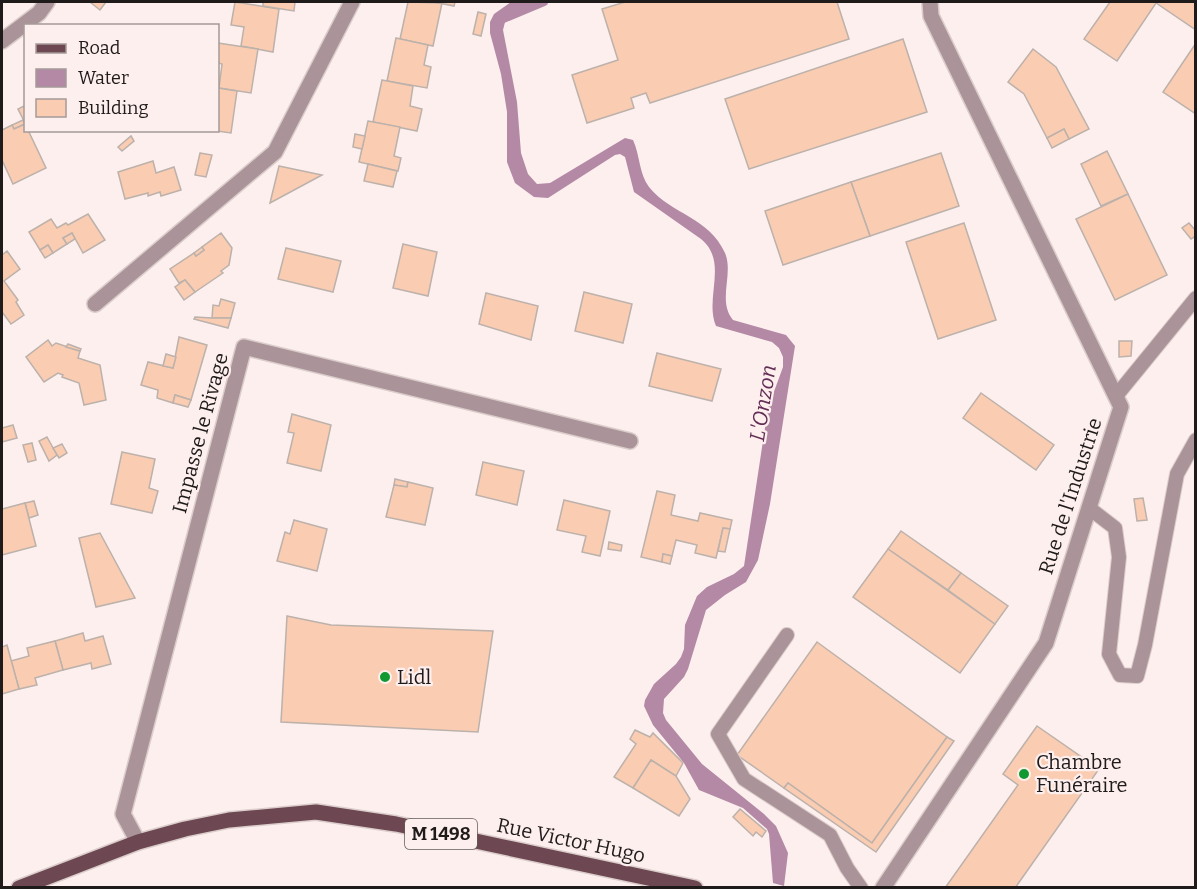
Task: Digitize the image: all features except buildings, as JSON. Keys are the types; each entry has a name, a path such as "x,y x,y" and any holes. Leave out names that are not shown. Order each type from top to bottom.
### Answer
{"main road":[{"name":"Rue Victor Hugo","path":"20,888 138,842 185,829 229,820 315,812 396,824 695,888"}],"street":[{"path":"24,24 39,13 47,2"},
{"path":"95,304 275,152 352,2"},
{"name":"Rue de l'Industrie","path":"883,888 1046,643 1121,406 931,16 930,2"},
{"path":"2,41 24,24"},
{"name":"Impasse le Rivage","path":"138,842 123,814 244,347 630,441"}],"lane":[{"path":"1116,396 1196,298"},
{"path":"1089,508 1115,528 1119,557 1109,654 1119,675 1137,676 1145,645 1177,474 1196,440"},
{"path":"787,635 718,734 744,779 830,835 847,868 861,888"}],"water":[{"path":"511,2 546,2 523,8 506,18 503,30 517,102 521,153 528,174 537,184 550,183 625,138 633,140 643,176 649,187 668,204 710,231 725,253 728,270 726,304 733,320 786,335 795,346 770,504 758,560 746,582 706,610 688,669 684,677 664,699 663,713 666,720 702,764 776,826 788,853 784,886 773,883 767,829 743,808 699,790 684,763 653,725 644,706 654,684 681,657 684,649 685,625 697,596 707,587 734,574 744,566 768,408 783,367 783,357 779,348 772,342 716,326 713,315 715,269 709,248 701,239 634,192 625,157 620,154 615,155 548,198 534,197 515,183 507,162 507,112 501,74 490,33 490,22 494,14"}],"waterway":[{"name":"L'Onzon","path":"501,20 544,2"}],"place":[{"name":"Lidl","path":"385,677"},
{"name":"Chambre Funéraire","path":"1024,774"}]}
